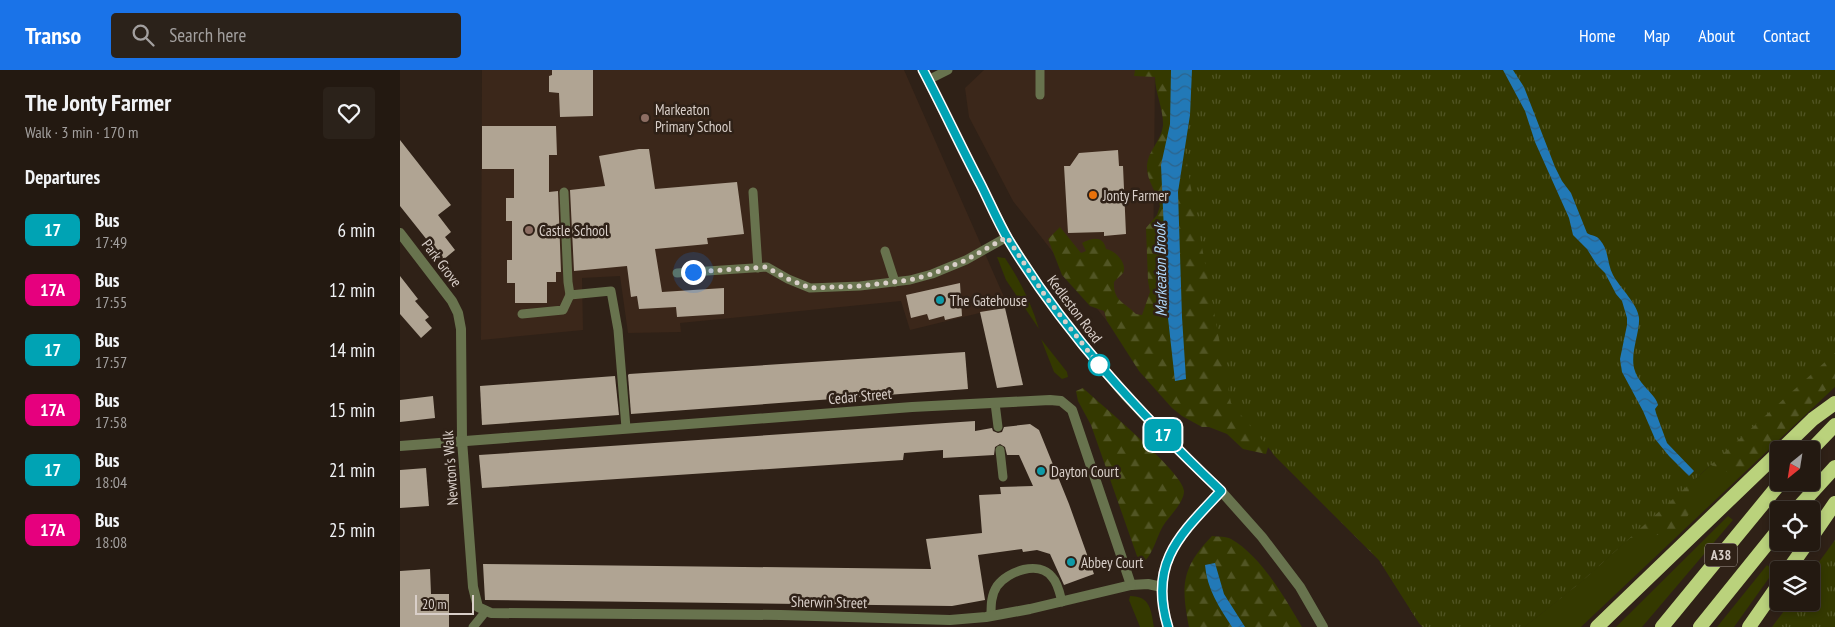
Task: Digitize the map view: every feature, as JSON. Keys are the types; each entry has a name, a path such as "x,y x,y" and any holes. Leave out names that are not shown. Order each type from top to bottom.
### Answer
{"highway":[{"path":"1790,441 1813,419 1835,403"},
{"path":"1820,441 1835,425"},
{"path":"1597,627 1770,461"},
{"path":"1804,501 1835,466"},
{"name":"A38","path":"1662,627 1774,491"},
{"path":"1820,525 1835,503"},
{"name":"A38","path":"1700,627 1770,540"},
{"path":"1749,627 1770,597"}],"street":[{"name":"Kedleston Road","path":"923,70 1007,237 1046,297 1084,347 1125,395 1165,438 1221,491 1262,537 1294,580 1323,627"},
{"name":"Park Grove","path":"400,233 441,286 458,313"},
{"name":"Newton's Walk","path":"458,313 461,329 462,440 473,587 478,607 488,612"},
{"name":"Cedar Street","path":"400,446 912,407 1061,401 1072,410 1131,585"},
{"path":"1168,627 1162,600 1162,587 1167,561 1179,538 1221,491"},
{"name":"Sherwin Street","path":"488,612 781,615 950,620 991,616 1062,602 1131,585 1148,584 1162,587"},
{"path":"781,615 781,627"}],"lane":[{"path":"928,80 948,70"},
{"path":"1040,70 1040,95"},
{"path":"522,314 563,310 570,295 564,192"},
{"path":"753,192 758,268"},
{"path":"677,273 766,267 810,288 860,286 895,282 932,274 966,260 1007,237"},
{"path":"885,251 895,282"},
{"path":"570,295 611,291 618,330 626,428"},
{"path":"995,404 998,427"},
{"path":"1000,450 1003,477"},
{"path":"991,616 991,601 997,586 1003,578 1023,570 1037,569 1046,571 1054,578 1062,602"},
{"path":"473,627 488,612"}],"shaded area":[{"path":"482,70 904,70 1008,306 910,330 901,301 680,323 681,332 628,333 620,276 582,278 583,330 481,340"},
{"path":"984,70 1155,70 1152,379 1013,201 969,117 965,88"}],"green space":[{"path":"1135,70 1268,70 1835,323 1835,381 1772,441 1770,441 1770,443 1738,474 1729,473 1704,462 1689,490 1689,514 1681,526 1666,534 1630,538 1580,583 1524,627 1423,627 1379,560 1273,454 1269,444 1266,454 1243,449 1227,434 1209,427 1202,427 1172,408 1139,371 1107,321 1104,311 1090,306 1062,275 1048,239 1060,227 1081,253 1086,251 1082,243 1093,239 1102,241 1106,249 1120,258 1124,266 1123,273 1114,282 1117,297 1136,314 1142,315 1150,292 1146,228 1157,215 1160,206 1148,176 1147,165 1162,131 1163,120 1155,77 1134,76"},
{"path":"1172,70 1835,70 1835,353 1582,581 1524,627 1423,627 1379,560 1277,458 1231,403 1191,188"},
{"path":"997,257 1005,258 1016,275 1029,301 1039,329 1006,280"},
{"path":"1041,339 1067,372 1068,377 1062,379 1054,372"},
{"path":"1835,353 1835,387 1778,441 1770,441 1770,448 1581,627 1524,627 1582,581"},
{"path":"1083,388 1157,455 1180,482 1184,491 1182,500 1163,526 1152,551 1143,562 1137,556 1091,425 1078,401 1076,391"},
{"path":"1728,516 1733,520 1642,627 1616,627"},
{"path":"1212,536 1231,539 1252,556 1271,578 1302,627 1189,627 1185,600 1186,578 1194,558"},
{"path":"1835,540 1835,627 1772,627 1784,611 1820,611 1820,561"},
{"path":"1767,565 1770,568 1770,577 1734,627 1717,627"},
{"path":"1130,596 1137,597 1146,602 1151,610 1154,627 1140,627 1129,600"}],"water":[{"path":"1171,70 1192,70 1190,115 1178,192 1186,379 1175,381 1168,318 1161,165 1170,124"},
{"path":"1503,70 1513,70 1524,87 1555,167 1571,193 1587,233 1599,238 1603,244 1613,275 1636,307 1639,318 1633,365 1637,376 1657,401 1658,405 1655,409 1667,443 1694,471 1689,476 1655,439 1643,411 1622,372 1620,359 1627,318 1622,301 1605,273 1597,265 1587,249 1573,235 1569,218 1535,142 1525,111"},
{"path":"1215,563 1224,594 1245,627 1232,627 1214,598 1208,582 1205,565"}],"building":[{"path":"552,70 593,70 593,116 560,117 559,93 549,92 549,76 552,75"},
{"path":"482,126 556,126 557,155 549,155 549,192 558,191 561,272 556,272 556,282 547,282 547,303 515,303 515,283 507,283 507,260 512,260 512,221 506,221 506,198 514,198 514,169 482,169"},
{"path":"400,140 451,205 438,215 451,232 445,237 455,250 443,260 400,206"},
{"path":"649,149 655,189 737,182 744,234 707,238 708,244 655,249 662,292 724,288 724,314 677,317 676,307 639,309 637,296 631,297 627,266 574,271 570,190 605,186 599,156"},
{"name":"Jonty Farmer","path":"1118,150 1119,166 1123,166 1126,234 1104,236 1104,232 1068,233 1064,166 1070,166 1079,153"},
{"path":"400,276 418,299 415,301 429,317 425,320 432,328 421,338 400,314"},
{"name":"The Gatehouse","path":"960,283 962,316 945,320 944,316 929,320 927,314 911,318 906,295"},
{"path":"1005,308 1023,385 997,388 980,312"},
{"path":"965,352 968,389 631,414 629,374"},
{"path":"615,376 619,415 482,425 480,386"},
{"path":"433,396 435,418 400,422 400,400"},
{"path":"975,421 975,431 992,428 993,431 998,433 1002,432 1004,427 1030,424 1039,430 1069,504 1094,574 1064,585 1050,554 1037,550 1023,552 1022,549 978,555 985,600 952,606 485,600 483,564 931,569 926,539 982,533 979,495 1001,494 1000,487 1033,486 1019,455 1007,455 1005,447 1000,444 995,447 994,455 943,458 943,450 904,453 903,460 482,488 479,455"},
{"path":"426,468 429,506 400,508 400,470"},
{"path":"430,569 431,594 449,594 449,627 400,627 400,571"}],"bus line":[{"name":"17","path":"923,70 1007,237 1046,297 1084,347 1125,395 1165,438 1221,491 1179,538 1167,561 1162,587 1162,600 1168,627"}],"place":[{"name":"Markeaton Primary School","path":"645,118"},
{"name":"Jonty Farmer","path":"1093,195"},
{"name":"Castle School","path":"529,230"},
{"name":"The Gatehouse","path":"940,300"},
{"name":"Dayton Court","path":"1041,471"},
{"name":"Abbey Court","path":"1071,562"}],"route":[{"path":"693,272 766,267 810,288 860,286 910,280 932,274 966,260 1007,237 1046,297 1099,365"}],"water label":[{"name":"Markeaton Brook","path":"1160,270"}]}
